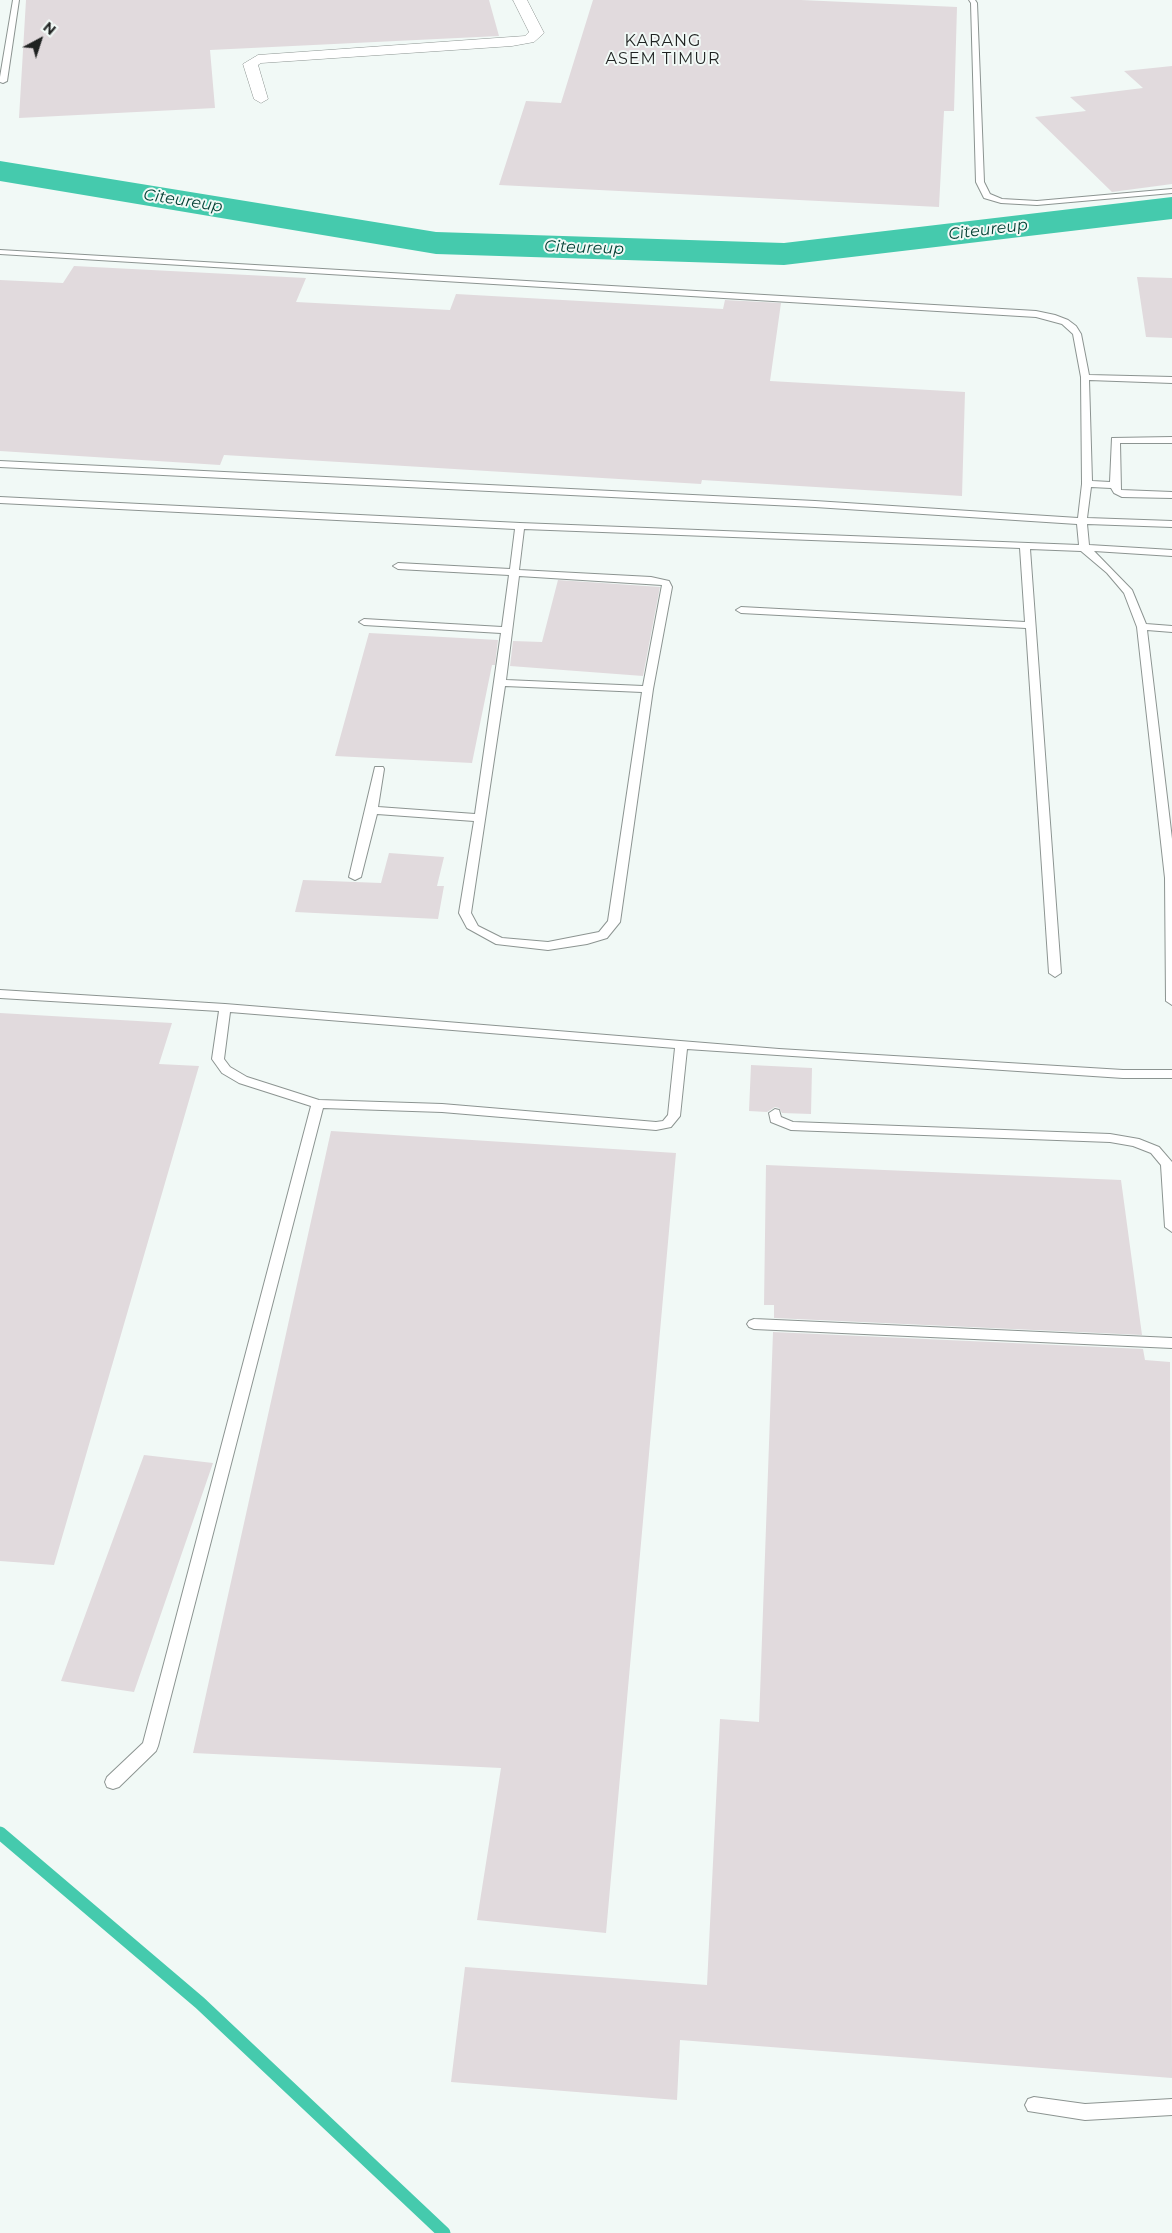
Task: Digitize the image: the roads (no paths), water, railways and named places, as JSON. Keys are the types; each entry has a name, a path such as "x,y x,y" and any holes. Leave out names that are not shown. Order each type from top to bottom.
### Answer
{"street":[{"path":"261,99 250,64 258,59 512,42 530,38 537,33 520,0"}],"lane":[{"path":"4,81 16,0"},
{"path":"972,0 974,3 980,182 987,196 1001,201 1022,204 1172,192"},
{"path":"0,252 1036,314 1052,317 1073,328 1077,334 1086,377 1086,484 1082,521 1084,548 1110,570 1129,592 1142,627 1171,878 1172,1001"},
{"path":"1086,377 1172,380"},
{"path":"1172,440 1115,440 1115,485 1117,491 1122,494 1172,495"},
{"path":"0,464 815,504 1082,521 1172,524"},
{"path":"1086,484 1115,485"},
{"path":"0,500 520,526 1172,553"},
{"path":"398,566 514,572 651,580 666,583 668,587 648,688 614,922 603,935 586,940 548,946 500,941 473,928 465,913 500,683 507,630 514,572 520,526"},
{"path":"1024,546 1055,973"},
{"path":"741,610 1030,625"},
{"path":"364,622 507,630"},
{"path":"1142,627 1172,629"},
{"path":"500,683 648,688"},
{"path":"355,877 372,810 379,769"},
{"path":"372,810 480,818"},
{"path":"0,994 225,1008 681,1045 779,1059 1122,1074 1172,1074"},
{"path":"225,1008 218,1059 226,1070 243,1080 318,1104 442,1108 656,1126 667,1124 674,1116 681,1045"},
{"path":"113,1782 150,1746 318,1104"},
{"path":"776,1112 775,1119 791,1126 1110,1138 1135,1142 1155,1150 1167,1164 1172,1226"},
{"path":"754,1324 1172,1343"},
{"path":"1034,2106 1085,2112 1172,2107"}],"waterway":[{"name":"Citeureup","path":"0,171 436,243 784,254 1172,208"},
{"path":"0,1833 200,2003 444,2233"}],"district":[{"name":"KARANG ASEM TIMUR","path":"663,50"}]}
